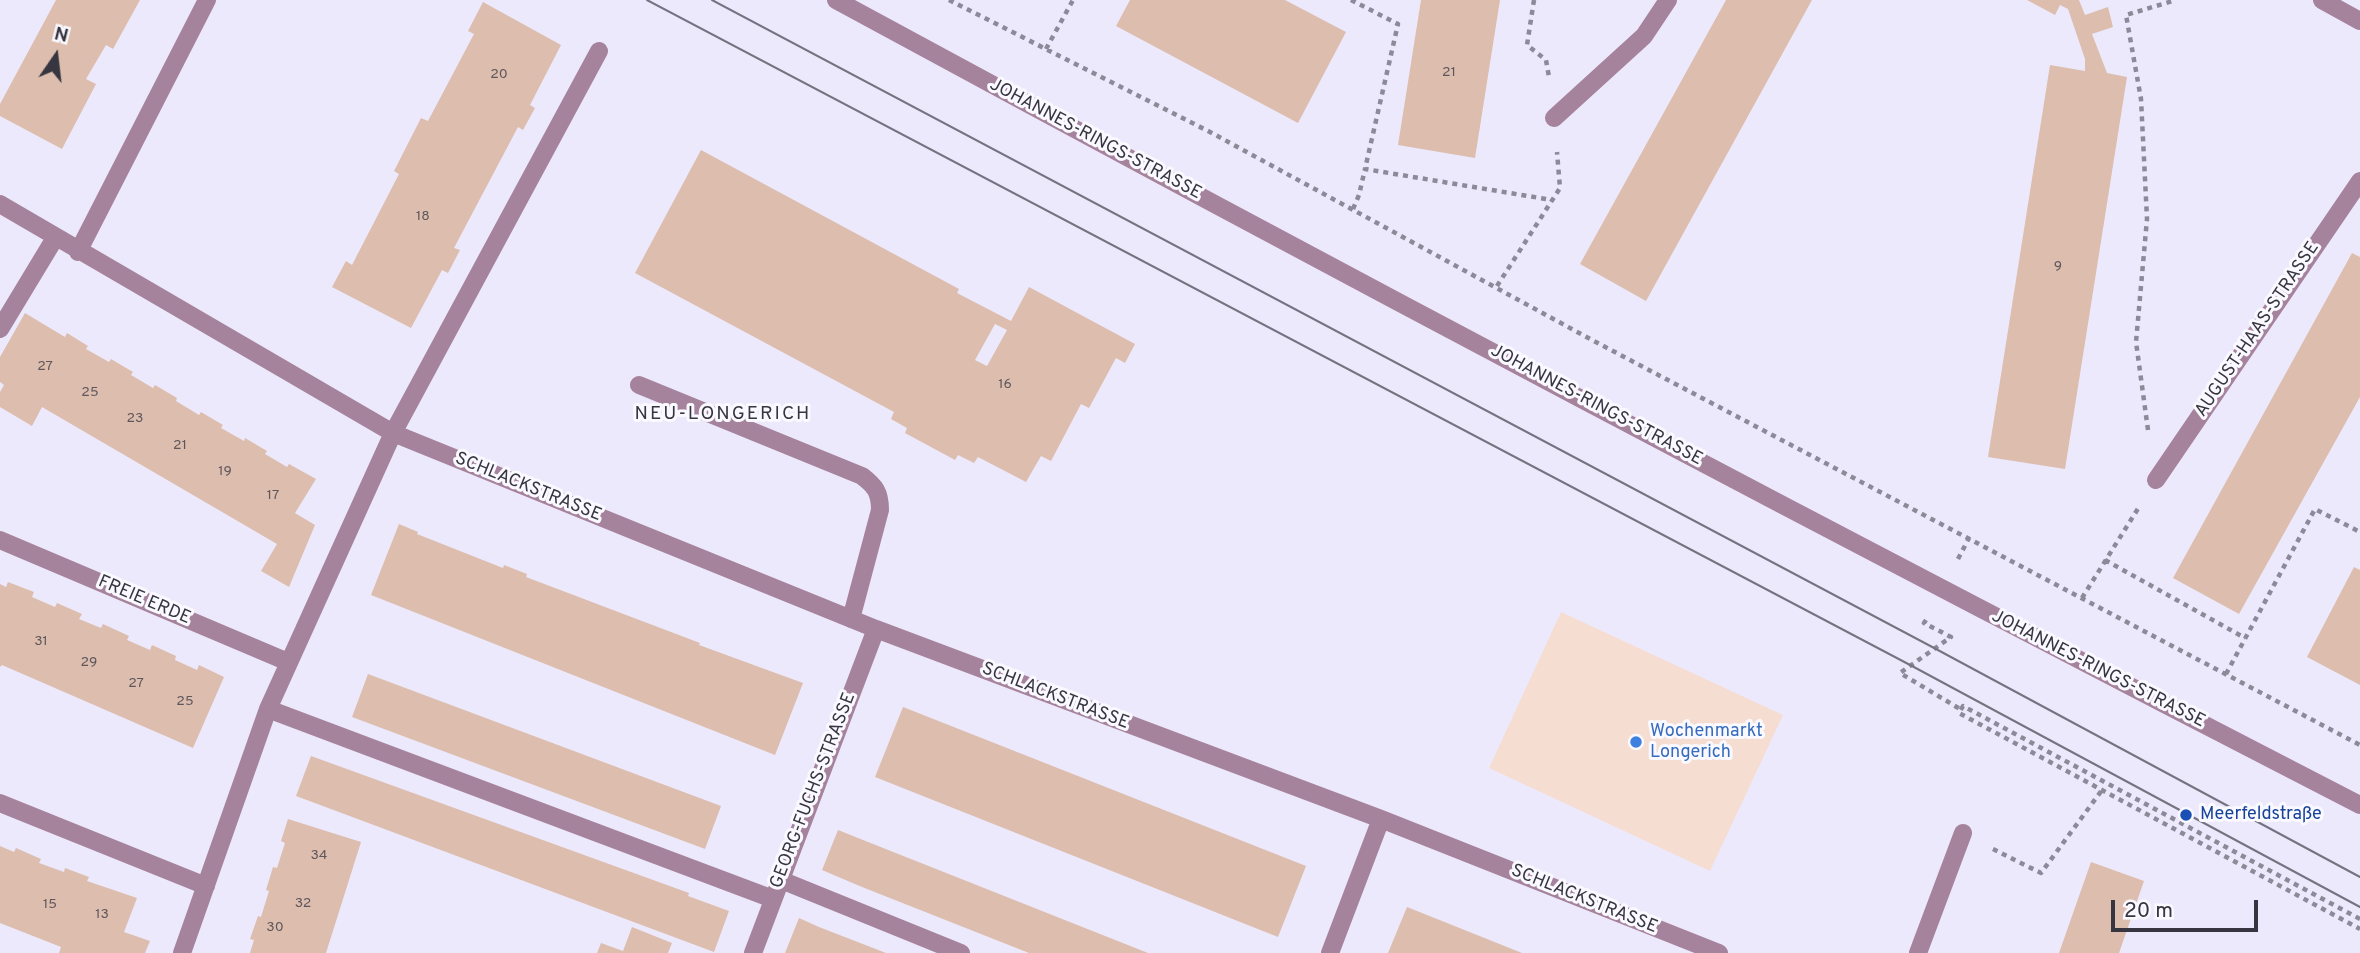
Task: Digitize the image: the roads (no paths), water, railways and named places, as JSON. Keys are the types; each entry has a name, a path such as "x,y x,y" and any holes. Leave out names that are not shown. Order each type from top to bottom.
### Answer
{"street":[{"path":"78,252 207,0"},
{"name":"JOHANNES-RINGS-STRASSE","path":"836,0 1182,188 1942,590 2360,805"},
{"path":"1554,118 1644,36 1668,0"},
{"path":"2322,0 2360,20"},
{"path":"182,953 268,709 393,433 599,51"},
{"name":"AUGUST-HAAS-STRASSE","path":"2156,480 2360,181"},
{"name":"SCHLACKSTRASSE","path":"0,204 78,252 393,433 876,629 1381,819 1720,953"},
{"path":"0,329 55,237"},
{"path":"639,385 862,476 874,485 880,495 880,510 851,619"},
{"name":"FREIE ERDE","path":"0,540 288,662"},
{"name":"GEORG-FUCHS-STRASSE","path":"753,953 876,629"},
{"path":"268,709 774,900"},
{"path":"0,803 206,887"},
{"path":"1330,953 1381,819"},
{"path":"1918,953 1963,833"},
{"path":"781,880 961,953"}],"tram line":[{"path":"647,0 1912,666 2360,907"},
{"path":"712,0 2360,877"}],"place":[{"name":"Wochenmarkt Longerich","path":"1636,742"},
{"name":"Meerfeldstraße","path":"2186,815"}],"district":[{"name":"NEU-LONGERICH","path":"723,415"}]}
